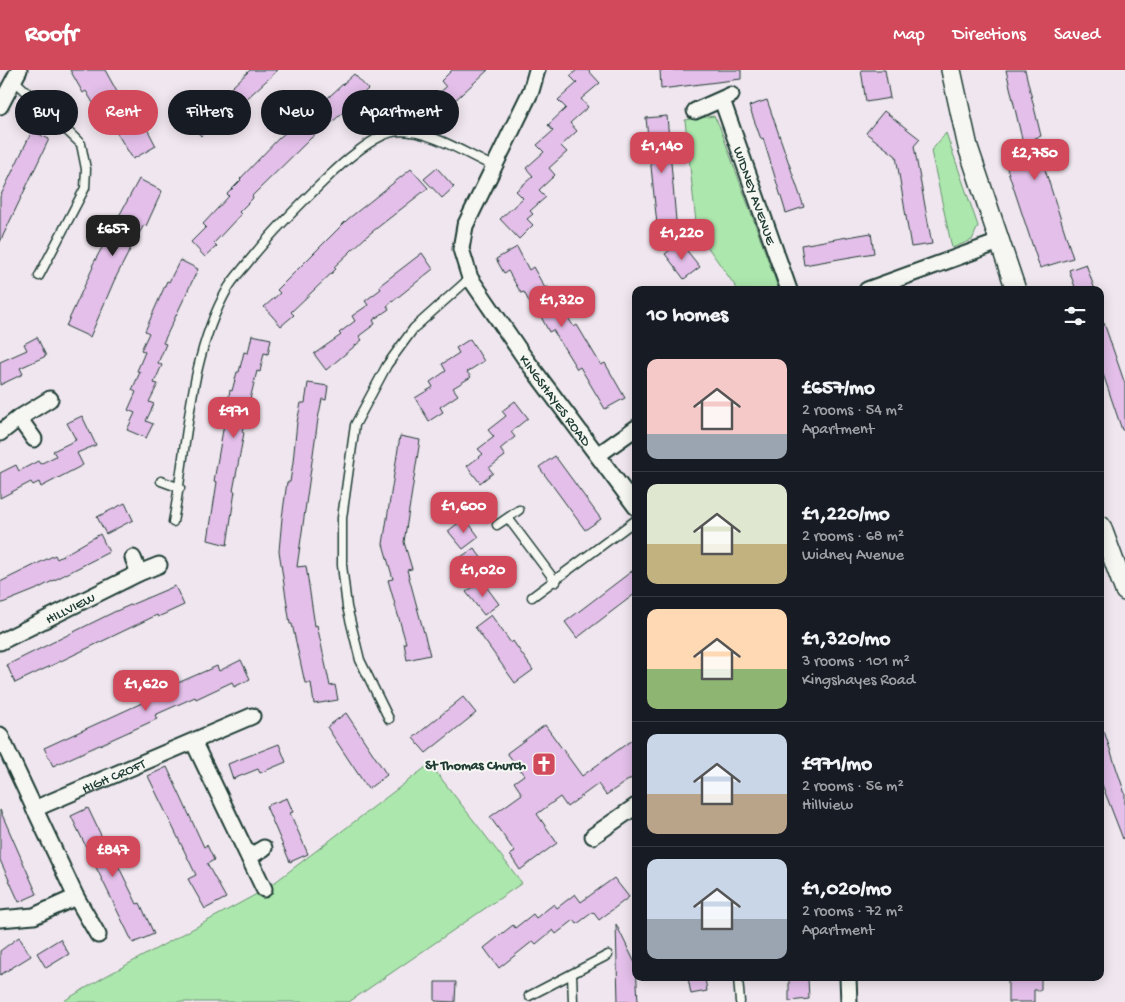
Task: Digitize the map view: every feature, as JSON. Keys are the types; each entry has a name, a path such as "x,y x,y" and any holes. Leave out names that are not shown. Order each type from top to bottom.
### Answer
{"street":[{"name":"KINGSHAYES ROAD","path":"537,70 531,91 465,226 462,249 470,278 524,356 632,502"},
{"path":"951,70 968,147 1015,286"},
{"path":"0,106 16,74"},
{"name":"WIDNEY AVENUE","path":"694,112 726,98 789,286"},
{"path":"878,286 999,242"},
{"path":"0,433 19,418 50,399"},
{"path":"19,418 34,439"},
{"path":"598,456 632,431"},
{"path":"1104,534 1125,591"},
{"path":"133,558 139,573"},
{"name":"HILLVIEW","path":"0,642 139,573 159,565"},
{"name":"HIGH CROFT","path":"34,809 194,743 252,716"},
{"path":"0,735 76,897 98,935"},
{"path":"194,743 264,889"},
{"path":"593,836 632,809"},
{"path":"249,857 264,848"},
{"path":"0,920 34,916 76,897"},
{"path":"848,981 849,1002"}],"lane":[{"path":"16,74 81,144 86,170 85,188 39,276"},
{"path":"173,522 180,488 182,453 200,360 210,328 229,286 294,210 337,168 372,141 396,131 419,132 493,166"},
{"path":"389,719 360,660 347,607 342,565 342,518 355,425 386,365 414,328 470,278"},
{"path":"161,481 180,488"},
{"path":"497,525 519,510"},
{"path":"508,518 556,582"},
{"path":"532,597 556,582 632,523"},
{"path":"529,996 608,955"},
{"path":"572,974 573,1002"},
{"path":"738,981 740,1002"}],"green space":[{"path":"714,116 719,125 778,286 735,286 697,232 685,120"},
{"path":"946,133 978,226 972,240 952,248 931,151"},
{"path":"430,764 522,883 349,1002 62,1002 266,889"}],"building":[{"path":"70,70 105,70 116,90 88,90 88,94 86,91 83,93"},
{"path":"250,70 278,70 251,95 251,90 229,90"},
{"path":"452,70 488,70 459,97 459,90 443,90 446,87 441,81"},
{"path":"577,70 588,70 600,83 581,99 588,107 570,123 577,131 561,146 567,152 549,168 555,175 539,190 546,197 530,211 533,214 527,219 533,225 519,239 500,219 523,198 516,191 533,176 526,168 544,152 537,145 553,131 548,125 566,108 558,100 577,83 570,76"},
{"path":"660,70 741,70 741,79 661,89"},
{"path":"861,70 885,70 890,98 866,102"},
{"path":"1006,70 1025,70 1041,136 1035,138 1073,258 1040,268 1004,159 1025,152"},
{"path":"354,74 368,89 342,90 342,113 332,122 332,94"},
{"path":"767,100 804,207 786,213 763,138 761,139 749,106"},
{"path":"884,111 920,139 914,146 932,244 911,247 896,156 866,133"},
{"path":"667,116 677,232 658,234 646,118"},
{"path":"30,135 40,135 49,139 0,242 0,197"},
{"path":"118,135 150,135 156,146 133,159"},
{"path":"283,135 315,135 252,196 253,198 239,212 241,214 214,243 217,246 205,257 191,242 206,227 203,224 229,196 227,194"},
{"path":"437,168 454,187 442,198 424,179"},
{"path":"411,169 428,188 368,235 334,267 336,269 291,312 294,315 281,326 264,307 280,293 277,290 348,219"},
{"path":"139,179 162,191 146,226 144,225 134,242 114,281 90,337 66,326 92,266"},
{"path":"871,233 874,253 804,265 801,245"},
{"path":"680,242 700,267 684,279 665,254"},
{"path":"517,247 529,270 533,267 545,288 548,287 574,327 577,325 601,365 605,363 625,398 605,409 580,367 577,369 553,330 549,332 538,311 535,313 524,292 521,293 508,271 504,273 496,259"},
{"path":"422,253 433,269 387,306 389,309 373,320 375,324 359,336 362,340 326,370 314,354 341,335 339,333 355,321 352,316 368,305 365,301 381,289 379,286"},
{"path":"180,260 198,269 163,343 166,344 158,363 162,365 154,383 158,384 149,402 154,404 146,421 153,424 146,438 127,430 135,413 128,410 136,392 132,390 140,372 137,371 145,352 141,350 149,333 145,331 167,281 169,282"},
{"path":"1086,264 1094,286 1075,286 1069,270"},
{"path":"1104,323 1125,384 1125,430 1122,430 1104,377"},
{"path":"252,335 271,339 268,354 264,353 260,372 257,371 242,432 244,433 233,491 235,491 227,545 208,540 217,482 214,481 230,390 232,391 244,352 248,353"},
{"path":"37,337 46,356 20,368 23,374 0,385 0,362 27,350 24,344"},
{"path":"470,339 484,361 467,372 471,377 453,388 458,395 440,407 443,412 429,421 415,398 433,387 430,382 446,371 442,364 459,353 456,348"},
{"path":"308,383 328,386 326,400 322,399 318,419 297,567 306,566 315,626 317,625 330,686 335,685 338,700 314,704 311,683 305,683 292,624 290,624 279,551 287,482 290,482 297,422 301,403 305,403"},
{"path":"515,401 528,418 511,432 515,437 500,449 505,456 489,468 493,473 480,483 467,466 483,454 478,449 494,437 488,430 506,416 502,411"},
{"path":"82,416 96,445 77,453 83,465 41,487 39,482 33,485 31,482 0,498 0,473 16,465 19,471 38,461 40,464 56,456 53,451 76,440 67,423"},
{"path":"400,436 420,440 404,542 412,569 407,570 430,655 407,660 404,643 406,643 388,580 393,579 383,544"},
{"path":"555,456 601,519 585,530 539,467"},
{"path":"125,503 133,520 106,534 97,517"},
{"path":"465,518 479,537 463,549 448,531"},
{"path":"100,534 109,552 35,590 0,604 0,582 55,555 57,559"},
{"path":"474,548 491,571 475,582 458,559"},
{"path":"632,571 632,596 577,638 565,622"},
{"path":"482,581 499,604 484,615 466,592"},
{"path":"175,586 184,605 158,617 157,615 15,683 7,665 114,612"},
{"path":"491,615 511,643 513,641 533,670 515,683 475,627"},
{"path":"241,660 250,679 234,687 232,682 196,699 195,697 155,715 157,719 53,766 44,748 155,697 154,694 180,682 217,666 219,671"},
{"path":"463,697 476,713 426,753 413,738"},
{"path":"346,713 387,775 368,789 327,727"},
{"path":"545,725 582,776 632,740 632,778 606,795 598,784 567,807 560,797 537,814 557,843 520,870 510,855 515,852 490,817 522,794 514,782 524,775 507,753"},
{"path":"1104,731 1125,794 1125,839 1123,839 1104,790"},
{"path":"279,744 286,762 260,773 258,769 233,779 228,764"},
{"path":"167,767 204,847 207,845 214,860 207,864 226,898 205,909 188,879 196,875 148,776"},
{"path":"287,798 293,812 290,813 308,854 290,862 266,806"},
{"path":"88,808 137,904 140,903 154,934 133,943 71,816"},
{"path":"0,810 37,894 19,902 0,860"},
{"path":"614,878 629,897 599,920 593,912 577,924 574,920 556,934 553,930 536,944 533,941 499,968 484,948 513,925 515,928 533,914 536,918 554,904 557,908 575,894 581,902"},
{"path":"616,924 632,957 632,981 637,981 638,1002 618,1002"},
{"path":"19,937 31,956 0,975 0,951"},
{"path":"60,939 69,954 46,968 37,953"},
{"path":"689,981 705,981 707,991 691,994"},
{"path":"789,981 808,981 809,999 789,1001"},
{"path":"1008,981 1041,981 1041,990 1034,990 1034,1002 1008,1002"},
{"path":"435,982 456,982 455,1002 435,1001"}],"place":[{"name":"St Thomas Church","path":"544,764"}]}
